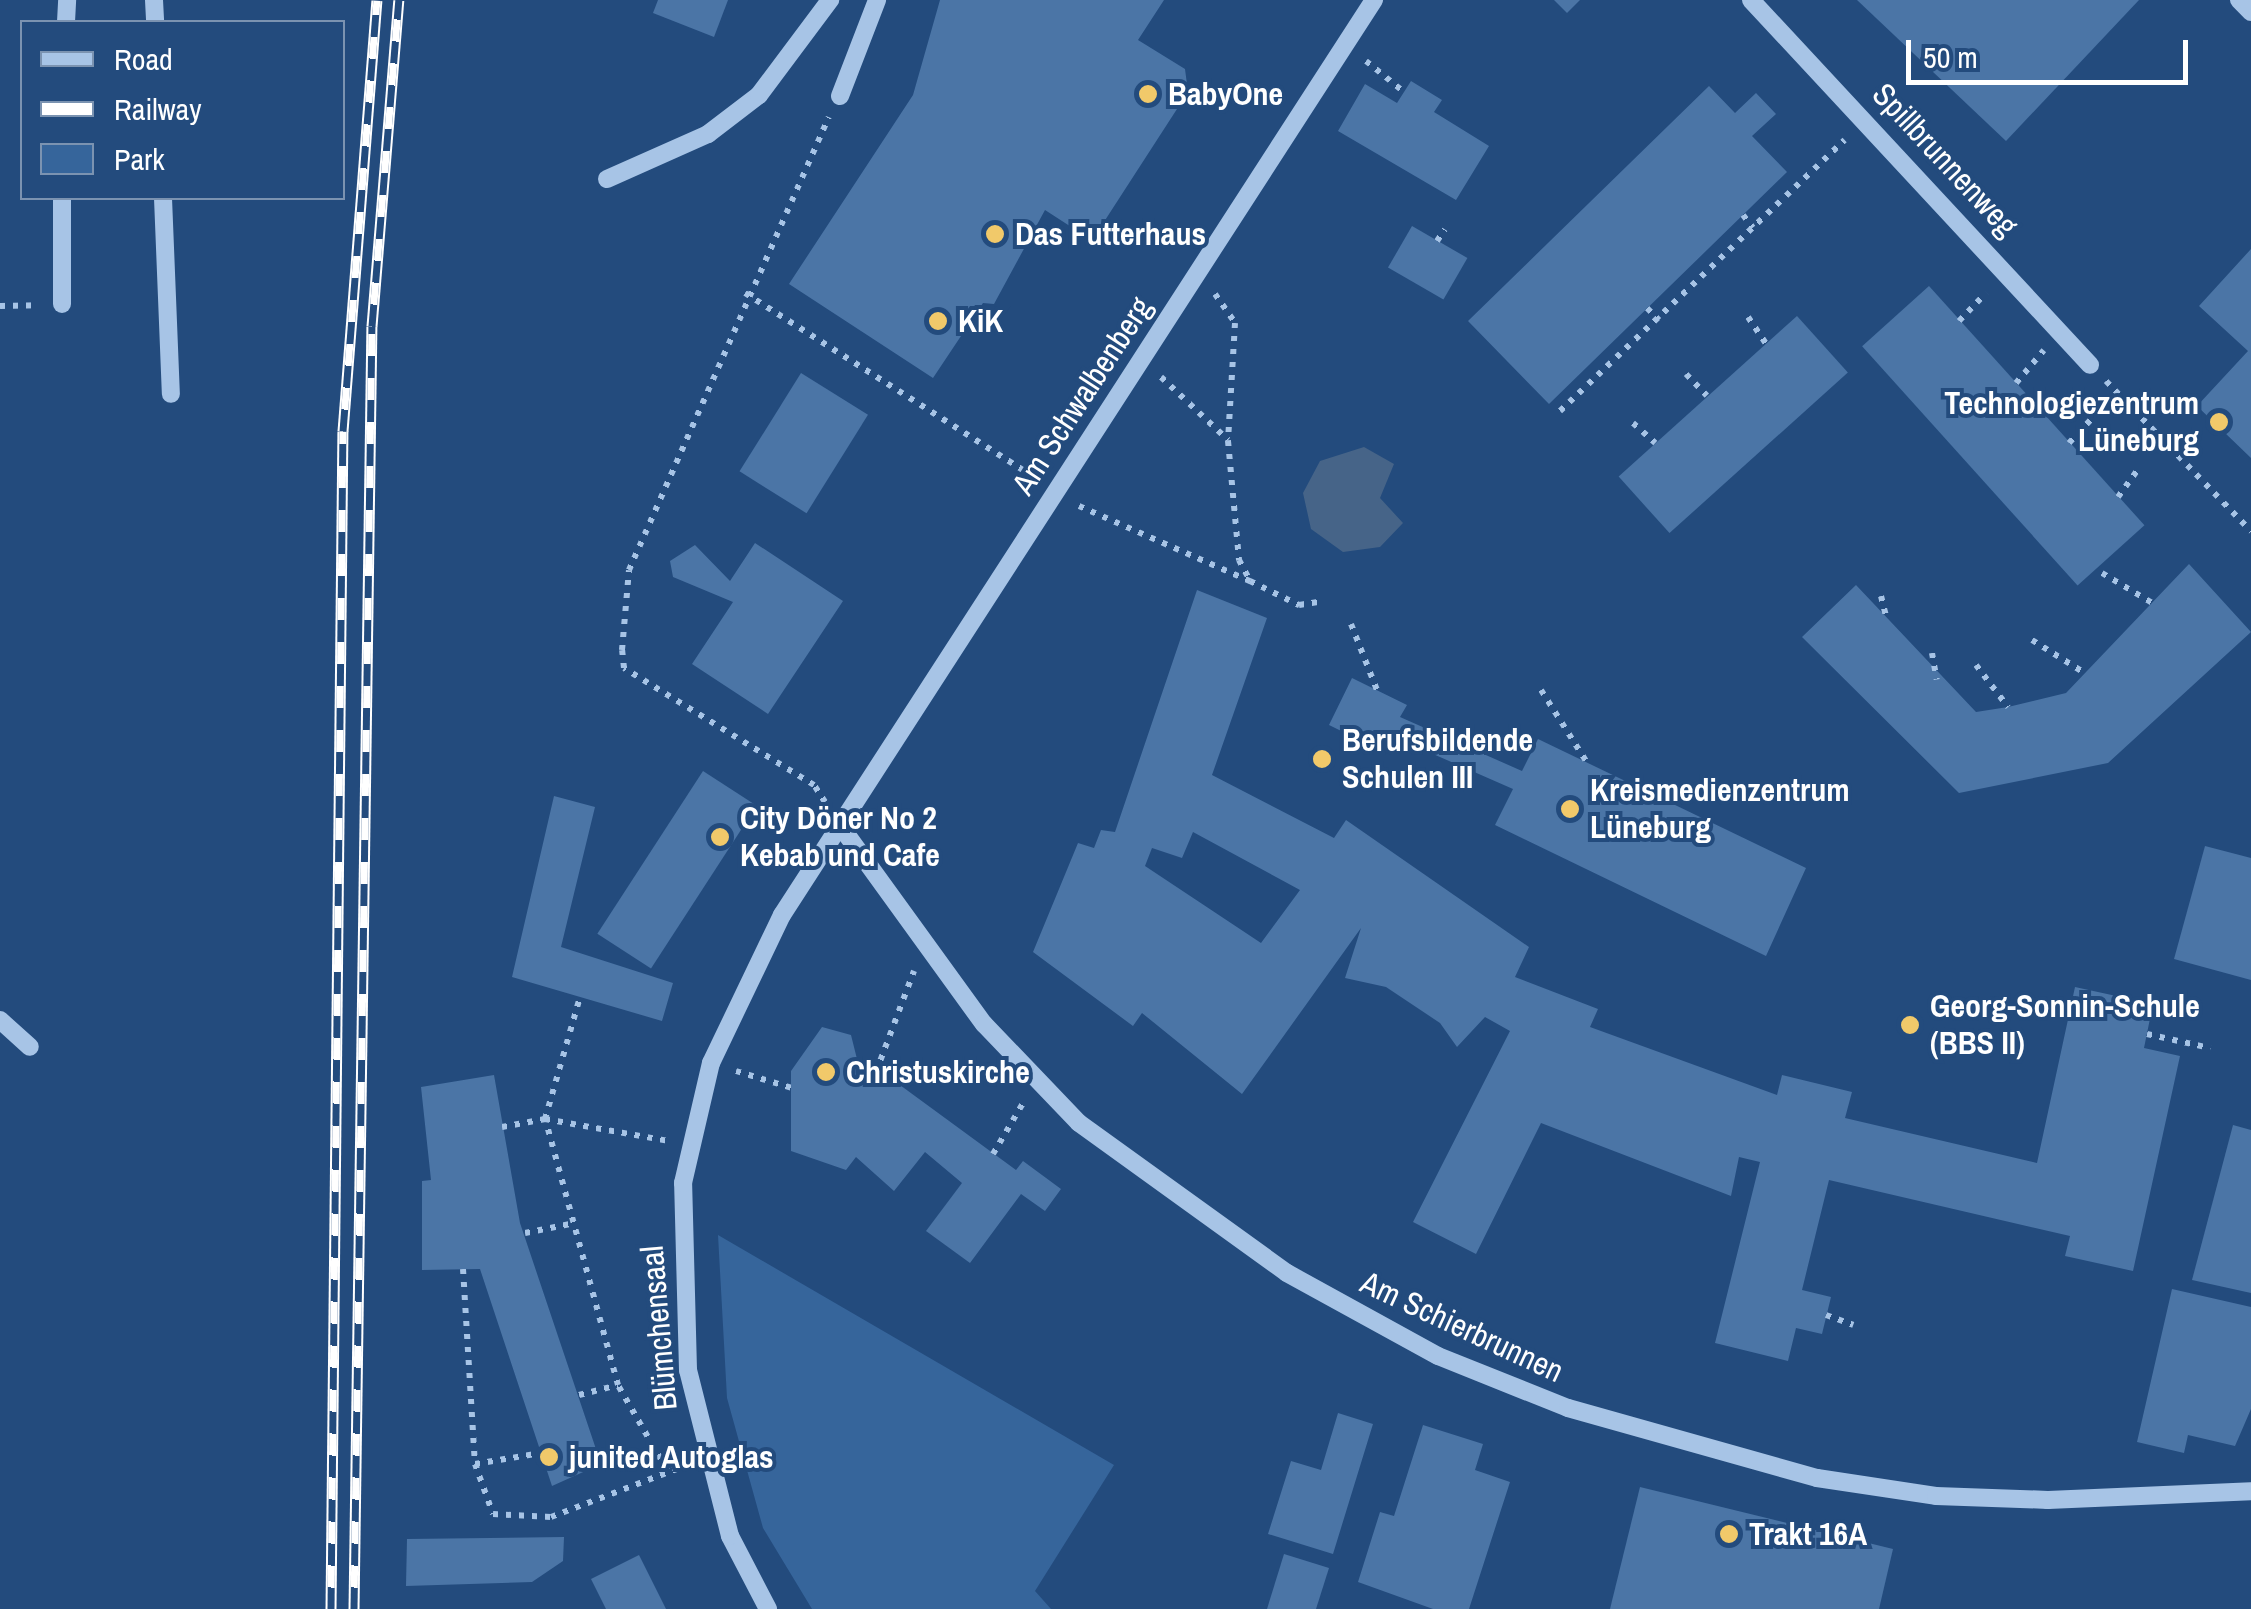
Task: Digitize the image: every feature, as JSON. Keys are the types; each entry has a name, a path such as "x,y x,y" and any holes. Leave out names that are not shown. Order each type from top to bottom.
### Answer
{"street":[{"path":"607,179 708,134 759,95 830,0"},
{"path":"840,96 877,0"},
{"name":"Am Schwalbenberg","path":"839,824 1374,0"},
{"name":"Spillbrunnenweg","path":"1751,0 1868,118 2090,365"},
{"path":"2238,0 2251,12"},
{"path":"62,200 62,304"},
{"path":"163,200 172,394"},
{"name":"Am Schierbrunnen","path":"839,824 868,853 924,944 1034,1083 1177,1201 1318,1292 1438,1356 1568,1408 1816,1478 1936,1496 2251,1491"},
{"name":"Blümchensaal","path":"768,1609 730,1536 708,1460 678,1278 689,1145 711,1063 746,976 839,824"},
{"path":"0,1020 30,1047"}],"path":[{"path":"1346,45 1404,92"},
{"path":"839,824 814,785 624,668 630,570 745,293 840,96"},
{"path":"1560,410 1868,118"},
{"path":"1743,215 1753,228"},
{"path":"1437,241 1445,229"},
{"path":"1959,320 2007,272"},
{"path":"1194,278 1235,323 1228,441 1230,520 1250,581"},
{"path":"745,293 1032,476"},
{"path":"1648,308 1659,320"},
{"path":"1748,317 1766,344"},
{"path":"2016,383 2060,332"},
{"path":"1140,361 1228,441"},
{"path":"2090,365 2251,531"},
{"path":"1686,374 1707,396"},
{"path":"2070,443 2091,418"},
{"path":"1633,422 1655,443"},
{"path":"2118,497 2137,471"},
{"path":"1055,492 1110,526 1250,581 1299,605 1318,602"},
{"path":"2102,573 2154,604"},
{"path":"1880,596 1887,620"},
{"path":"1351,624 1377,690"},
{"path":"2032,640 2083,672"},
{"path":"1932,653 1937,680"},
{"path":"1976,665 2008,706"},
{"path":"1541,690 1588,764"},
{"path":"876,1072 924,944"},
{"path":"580,997 546,1119 570,1224 618,1386 668,1470"},
{"path":"2147,1034 2210,1048"},
{"path":"711,1063 792,1088"},
{"path":"993,1154 1034,1083"},
{"path":"502,1127 546,1119 689,1145"},
{"path":"525,1233 570,1224"},
{"path":"463,1269 475,1464 493,1514 551,1516 609,1502 668,1470 708,1460"},
{"path":"1826,1316 1853,1325"},
{"path":"579,1395 618,1386"},
{"path":"475,1464 541,1454"}],"green space":[{"path":"718,1235 1114,1465 1035,1591 1051,1609 812,1609 763,1528 727,1398"}],"shaded area":[{"path":"1364,447 1394,464 1380,498 1403,523 1380,547 1343,552 1311,529 1303,493 1320,461"}],"building":[{"path":"658,0 728,0 714,37 653,13"},
{"path":"940,0 1164,0 1138,40 1185,69 1188,92 1100,228 1079,232 1045,210 994,304 983,303 933,378 789,284 913,95"},
{"path":"1554,0 1580,0 1567,13"},
{"path":"1857,0 2139,0 2006,141"},
{"path":"1411,81 1442,100 1434,112 1489,146 1456,200 1338,131 1365,84 1397,103"},
{"path":"1709,86 1735,113 1756,93 1776,114 1752,136 1787,172 1549,404 1468,321"},
{"path":"1412,226 1467,258 1443,300 1388,268"},
{"path":"2251,249 2251,458 2197,406 2248,351 2199,306"},
{"path":"1929,286 2144,525 2078,586 1862,346"},
{"path":"1797,316 1848,372 1669,533 1619,477"},
{"path":"801,373 868,415 807,513 740,471"},
{"path":"755,543 843,601 768,714 692,664 733,602 673,577 670,561 695,545 730,581"},
{"path":"2189,564 2251,632 2108,763 1959,793 1802,637 1856,585 1976,712 2008,707 2066,693"},
{"path":"1197,590 1267,618 1212,775 1334,838 1346,820 1529,947 1515,977 1598,1009 1590,1027 1777,1095 1782,1075 1852,1092 1845,1118 2037,1163 2075,987 2153,1004 2144,1048 2180,1056 2133,1271 2065,1256 2070,1236 1829,1180 1802,1290 1831,1297 1822,1334 1796,1328 1788,1361 1715,1343 1760,1162 1739,1157 1731,1196 1541,1123 1476,1254 1413,1222 1510,1031 1485,1017 1457,1047 1440,1023 1386,987 1345,978 1361,928 1242,1094 1142,1013 1133,1026 1033,952 1078,843 1094,848 1101,830 1115,832","holes":["1193,832 1300,890 1261,943 1145,866 1152,848 1182,858"]},
{"path":"1352,678 1407,705 1400,717 1522,771 1538,739 1806,868 1766,956 1495,825 1513,789 1392,736 1384,752 1329,725"},
{"path":"703,771 757,806 651,969 597,934"},
{"path":"554,796 595,807 561,947 673,983 662,1021 512,977"},
{"path":"2205,846 2251,858 2251,980 2174,959"},
{"path":"822,1027 851,1035 859,1067 889,1077 1016,1170 1023,1161 1061,1189 1045,1211 1021,1194 970,1263 926,1231 962,1183 925,1152 894,1191 856,1157 846,1170 791,1151 791,1071"},
{"path":"494,1075 520,1223 601,1464 552,1486 480,1269 422,1270 422,1181 431,1180 421,1087"},
{"path":"2233,1125 2251,1130 2251,1293 2192,1280"},
{"path":"2172,1289 2251,1307 2251,1409 2235,1446 2188,1435 2184,1453 2137,1442"},
{"path":"1338,1413 1373,1424 1333,1554 1268,1534 1291,1461 1321,1470"},
{"path":"1423,1425 1483,1444 1475,1470 1510,1482 1469,1609 1433,1609 1358,1582 1380,1512 1394,1516"},
{"name":"Trakt 16A","path":"1640,1487 1893,1549 1879,1609 1610,1609"},
{"path":"564,1537 563,1561 532,1582 406,1586 407,1539"},
{"path":"1284,1554 1329,1568 1316,1609 1267,1609"},
{"path":"639,1555 666,1609 606,1609 591,1579"}],"railway":[{"path":"331,1609 343,431 377,0"},
{"path":"354,1609 372,326 399,0"}],"place":[{"name":"BabyOne","path":"1148,94"},
{"name":"Das Futterhaus","path":"995,234"},
{"name":"KiK","path":"938,321"},
{"name":"Technologiezentrum Lüneburg","path":"2219,422"},
{"name":"Berufsbildende Schulen III","path":"1322,759"},
{"name":"Kreismedienzentrum Lüneburg","path":"1570,809"},
{"name":"City Döner No 2 Kebab und Cafe","path":"720,837"},
{"name":"Georg-Sonnin-Schule (BBS II)","path":"1910,1025"},
{"name":"Christuskirche","path":"826,1072"},
{"name":"junited Autoglas","path":"549,1457"},
{"name":"Trakt 16A","path":"1729,1534"}]}
